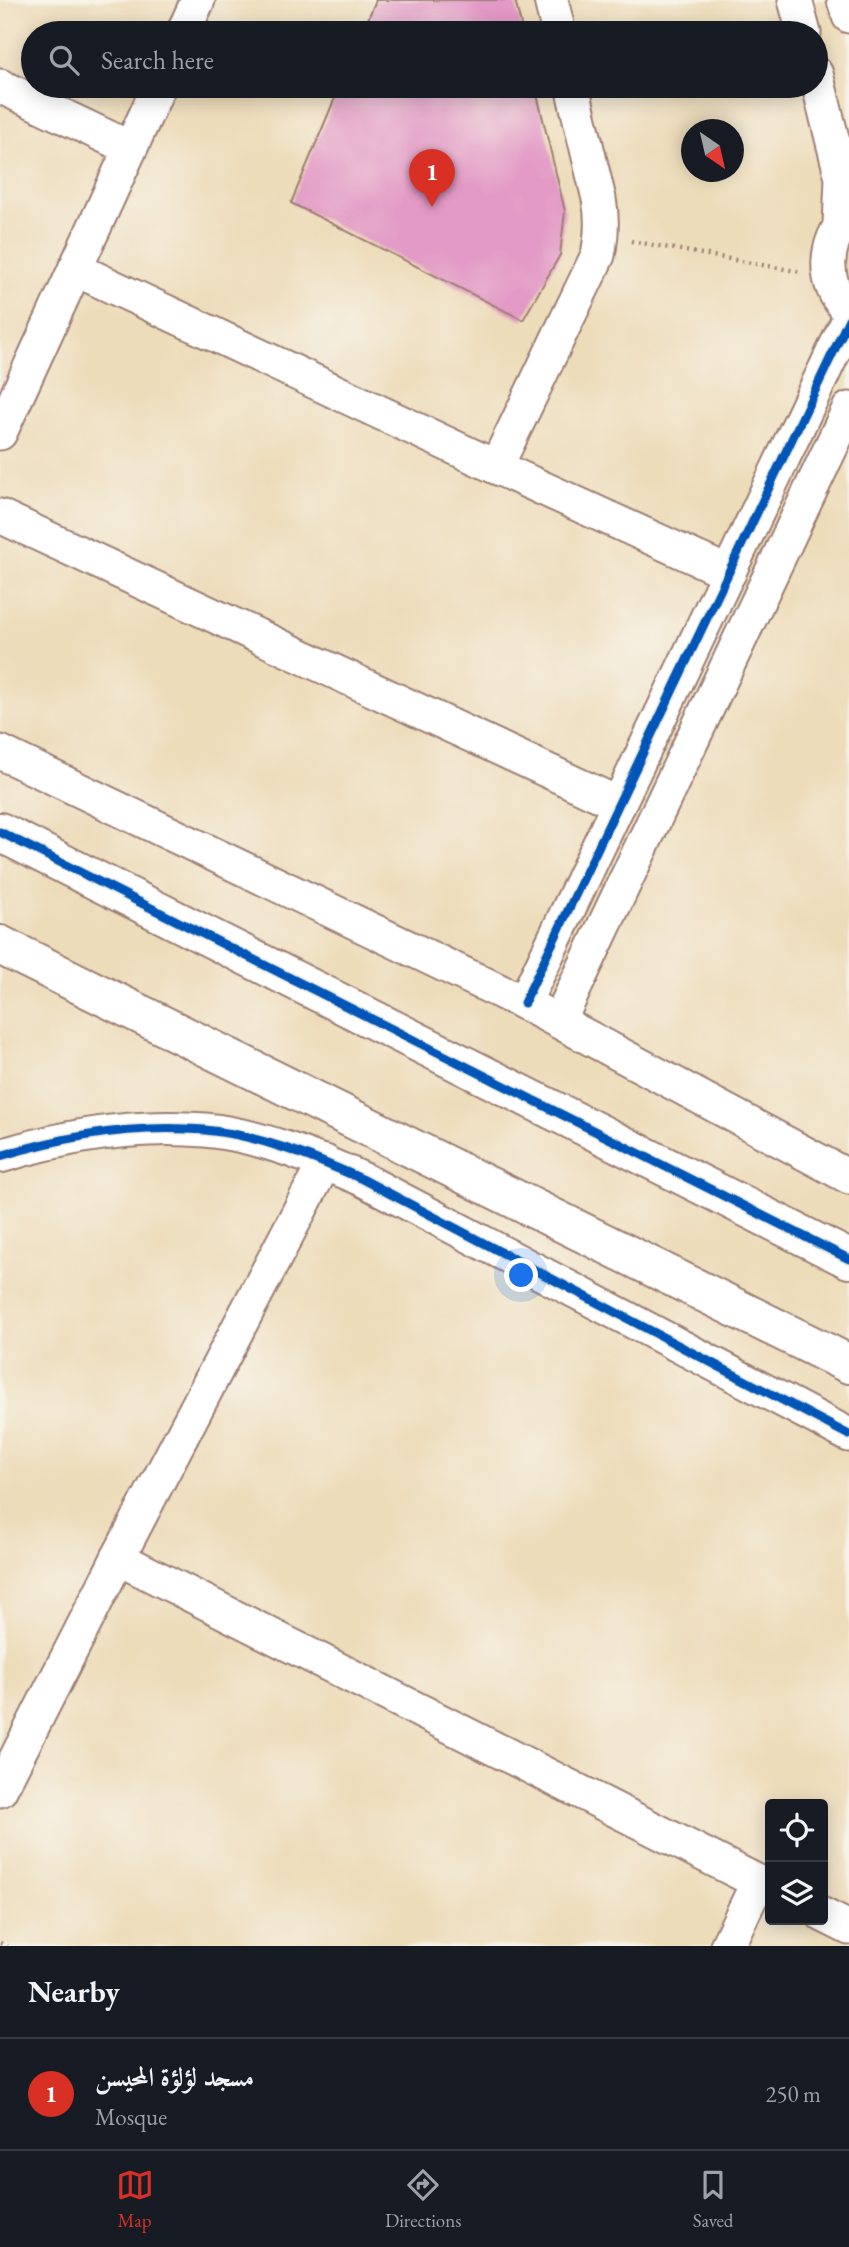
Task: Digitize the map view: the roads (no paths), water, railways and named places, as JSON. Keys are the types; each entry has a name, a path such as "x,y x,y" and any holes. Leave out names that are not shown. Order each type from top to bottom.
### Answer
{"street":[{"path":"188,21 198,0"},
{"path":"551,0 556,21"},
{"path":"795,0 801,21"},
{"path":"845,0 849,16"},
{"path":"0,86 21,96"},
{"path":"25,98 131,148"},
{"path":"0,433 154,98"},
{"path":"496,467 598,255 602,217 575,98"},
{"path":"822,98 842,178 844,220 832,242 828,259 830,278 834,291 849,311"},
{"path":"75,269 729,573"},
{"path":"524,1003 849,319"},
{"path":"559,1021 849,409"},
{"path":"0,516 619,804"},
{"path":"0,752 524,1003 849,1177"},
{"path":"0,832 849,1259"},
{"path":"0,945 849,1364"},
{"path":"0,1156 41,1143 140,1128 206,1130 295,1151 362,1179 849,1435"},
{"path":"0,1790 325,1163"},
{"path":"118,1558 764,1885 727,1946"},
{"path":"828,1918 849,1928"}],"place":[{"name":"مسجد لؤلؤة المحيسن","path":"432,207"}]}
